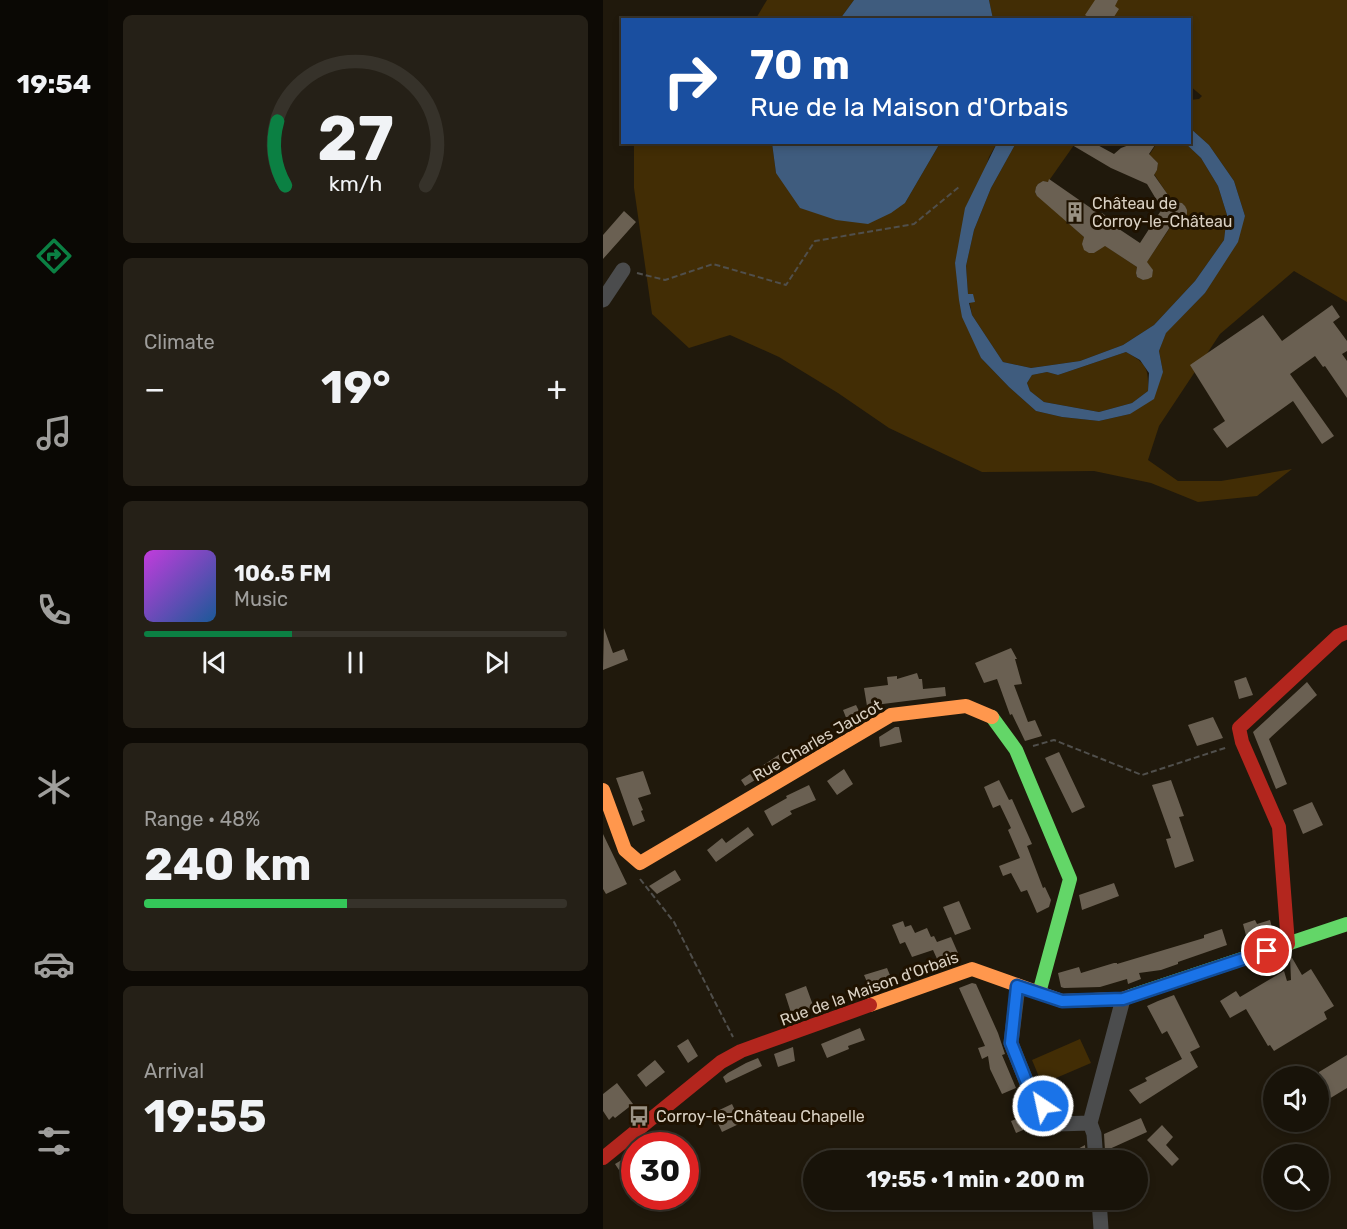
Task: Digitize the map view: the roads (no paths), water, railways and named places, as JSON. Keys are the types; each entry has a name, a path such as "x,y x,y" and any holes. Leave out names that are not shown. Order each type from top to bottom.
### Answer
{"street":[{"path":"603,300 623,270"},
{"path":"1288,944 1279,827 1242,742 1239,728 1338,636 1347,632"},
{"name":"Rue Charles Jaucot","path":"603,790 625,850 640,863 891,715 966,706 993,717 1016,750 1070,879 1039,993"},
{"name":"Rue de la Maison d'Orbais","path":"603,1158 721,1062 741,1051 972,969 1062,1001 1123,999 1347,924"},
{"path":"1017,986 1011,1043 1029,1088 1057,1124 1091,1123"},
{"path":"1095,1150 1091,1123 1123,999"},
{"path":"1100,1210 1101,1229"}],"water":[{"path":"854,0 989,0 993,18 841,18"},
{"path":"1191,129 1209,145 1234,181 1245,216 1238,242 1205,293 1166,333 1159,351 1163,372 1154,399 1130,414 1099,421 1062,417 1036,411 981,358 962,317 959,300 955,263 965,208 997,144 1015,144 991,188 974,230 966,266 968,294 973,294 975,302 969,303 972,315 1003,362 1031,368 1080,361 1123,345 1154,325 1195,281 1224,240 1227,215 1218,186 1201,158 1186,144 1191,144","holes":["1126,352 1140,360 1149,373 1148,391 1132,403 1099,412 1044,402 1030,391 1027,383 1032,375 1047,372 1058,375"]},
{"path":"772,144 939,144 905,203 868,224 836,220 800,208 776,173"}],"place":[{"name":"Château de Corroy-le-Château","path":"1075,212"},
{"name":"Corroy-le-Château Chapelle","path":"639,1116"}]}
